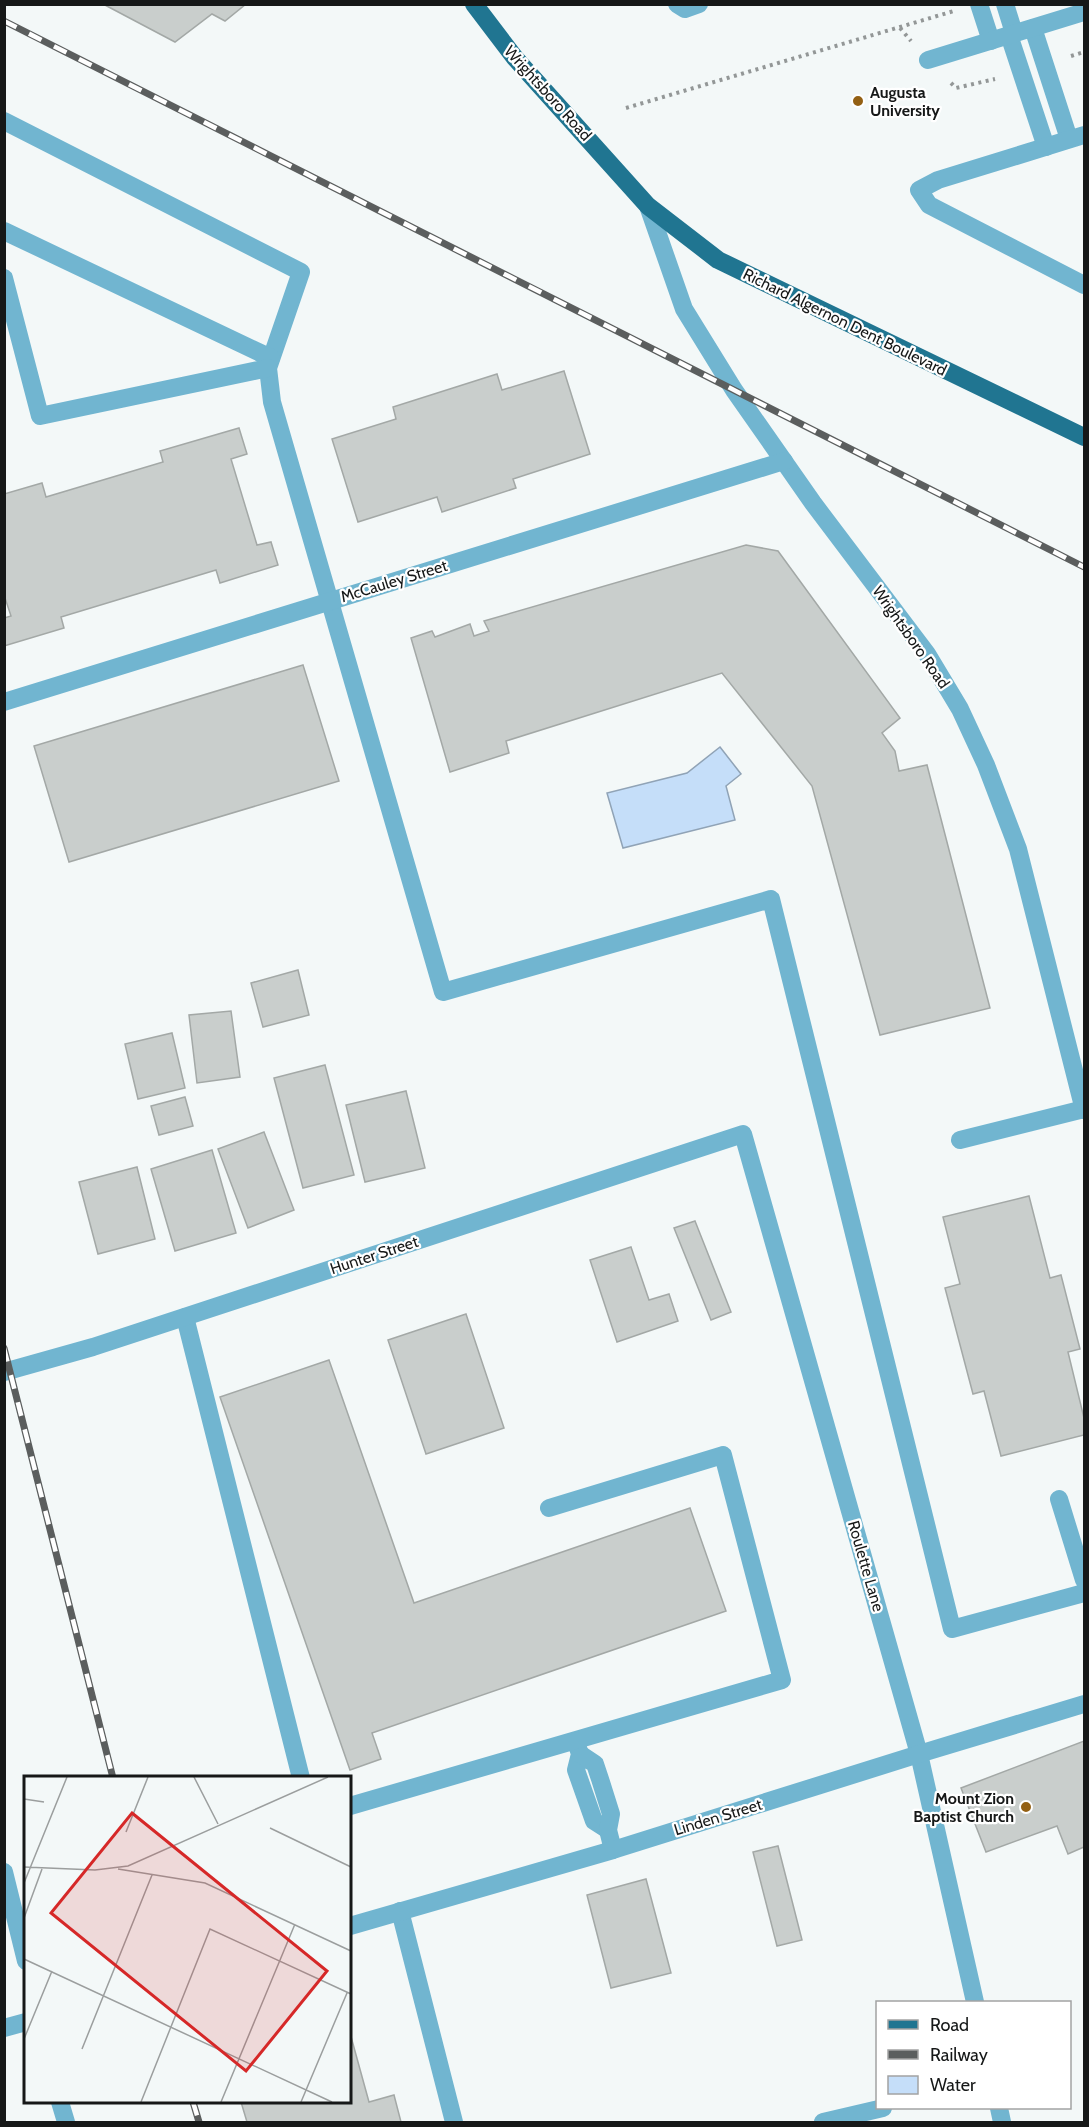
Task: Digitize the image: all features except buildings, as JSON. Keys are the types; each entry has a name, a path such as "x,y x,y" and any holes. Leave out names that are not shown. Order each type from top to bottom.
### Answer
{"main road":[{"name":"Wrightsboro Road","path":"474,4 514,58 624,180"},
{"name":"Richard Algernon Dent Boulevard","path":"624,180 648,206 718,260 1084,437"}],"street":[{"path":"677,4 684,9 699,4"},
{"path":"979,4 991,40"},
{"path":"1005,4 1046,147"},
{"path":"928,60 1084,12"},
{"path":"1034,28 1077,137 938,180 919,190 929,205 1084,285"},
{"path":"4,122 301,272 269,363 272,402 443,992 771,899 952,1629 1084,1593"},
{"name":"Wrightsboro Road","path":"648,206 684,309 734,390 813,503 927,654 960,709 986,765 1018,849 1084,1109"},
{"path":"4,231 269,363"},
{"path":"4,278 40,416 269,363"},
{"name":"McCauley Street","path":"4,702 784,461"},
{"path":"960,1140 1084,1109"},
{"name":"Hunter Street","path":"4,1372 93,1347 743,1134"},
{"name":"Roulette Lane","path":"743,1134 919,1754 975,2001"},
{"path":"185,1317 300,1776"},
{"path":"351,1806 578,1747 782,1680 723,1455 549,1508"},
{"path":"1059,1499 1084,1580"},
{"name":"Linden Street","path":"351,1926 613,1850 1084,1704"},
{"path":"578,1747 576,1770 594,1821 608,1830 613,1850"},
{"path":"4,1872 24,1954"},
{"path":"400,1911 454,2122"},
{"path":"4,2028 24,2023"},
{"path":"60,2103 66,2122"},
{"path":"823,2122 879,2109"}],"path":[{"path":"626,108 961,9"}],"water":[{"path":"720,747 741,774 726,786 735,820 623,848 607,793 687,773"}],"railway":[{"path":"4,21 1084,567"},
{"path":"4,1348 112,1776"},
{"path":"193,2103 199,2122"}],"place":[{"name":"Augusta University","path":"858,101"},
{"name":"Mount Zion Baptist Church","path":"1026,1807"}]}
